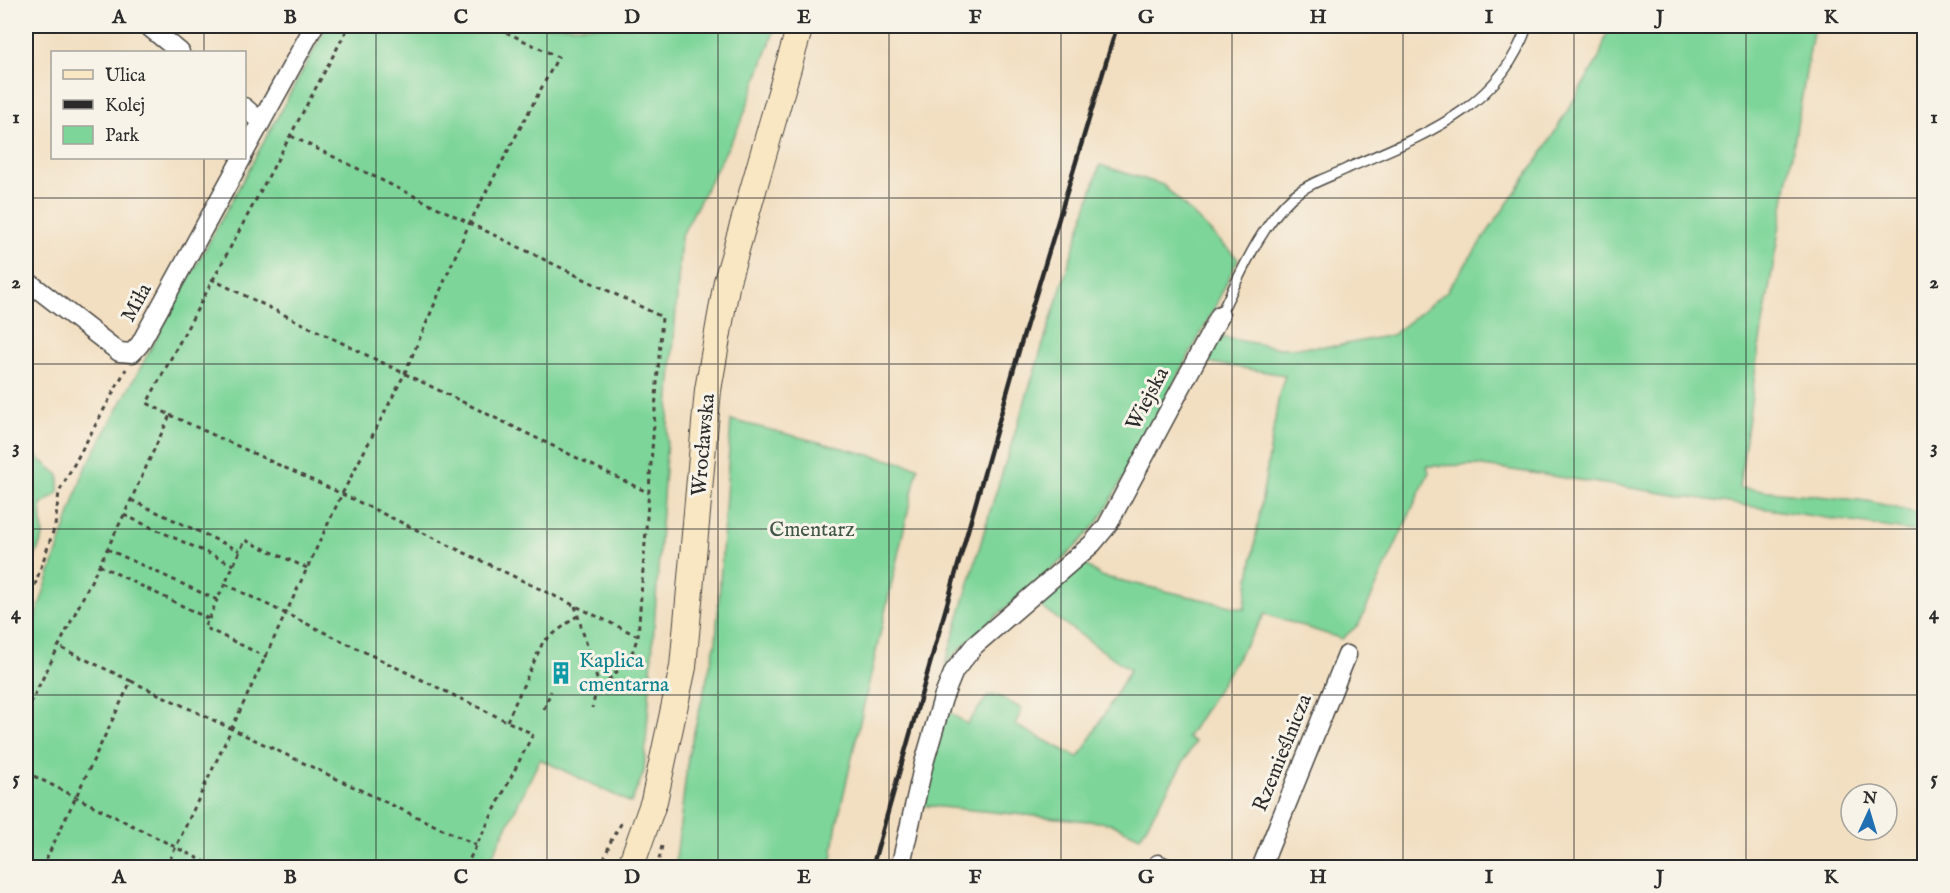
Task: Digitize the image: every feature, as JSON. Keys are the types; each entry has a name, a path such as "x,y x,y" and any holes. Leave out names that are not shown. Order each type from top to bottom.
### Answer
{"main road":[{"name":"Wrocławska","path":"630,867 654,801 683,667 708,390 725,292 800,26"}],"street":[{"path":"148,26 179,51"},
{"path":"246,149 314,26"},
{"path":"246,109 261,122"},
{"name":"Miła","path":"26,280 119,352 132,353 140,344 241,159"},
{"name":"Wiejska","path":"900,867 924,763 943,698 954,671 975,645 1092,544 1107,526 1220,315"},
{"name":"Rzemieślnicza","path":"1261,867 1347,655"}],"lane":[{"name":"Wiejska","path":"1220,315 1260,240 1279,211 1293,196 1316,183 1428,133 1457,116 1483,97 1510,65 1527,26"}],"path":[{"path":"349,26 147,403 638,636"},
{"path":"166,867 342,494 404,375 469,224 558,57 493,26"},
{"path":"291,136 662,317 638,636 630,658 600,689 592,708"},
{"path":"212,279 649,493"},
{"path":"26,611 55,526 59,492 66,474 121,381 132,353"},
{"path":"26,712 124,515 170,415"},
{"path":"131,500 240,551"},
{"path":"124,515 234,565"},
{"path":"266,657 204,627 245,540 307,568"},
{"path":"107,549 217,600"},
{"path":"99,565 209,619"},
{"path":"225,584 533,734 465,867"},
{"path":"575,606 600,689"},
{"path":"507,721 543,642 577,616"},
{"path":"57,646 477,845"},
{"path":"42,867 130,681"},
{"path":"544,709 551,691"},
{"path":"26,772 217,867"},
{"path":"657,867 662,845"}],"green space":[{"path":"327,26 776,26 742,120 681,237 644,772 631,803 540,759 487,867 26,867 26,645 84,471"},
{"path":"1609,26 1814,26 1757,359 1739,488 1868,501 1924,515 1924,533 1475,465 1427,466 1429,472 1359,624 1342,639 1265,614 1187,738 1195,742 1140,837 1109,823 920,805 945,709 967,724 988,696 997,695 1022,709 1015,725 1079,758 1130,670 1034,602 1080,561 1101,576 1244,609 1279,395 1285,375 1205,362 1216,336 1280,348 1336,346 1392,335 1447,291 1541,155 1599,58"},
{"path":"1100,165 1163,185 1238,259 1213,311 1104,513 1068,554 984,626 945,665 991,508"},
{"name":"Cmentarz","path":"731,420 918,467 836,828 831,867 675,867 688,757 716,641"},
{"path":"26,448 59,475 59,492 41,505 43,537 26,577"}],"railway":[{"path":"872,868 1020,347 1117,26"}],"place":[{"name":"Kaplica cmentarna","path":"561,673"}]}
